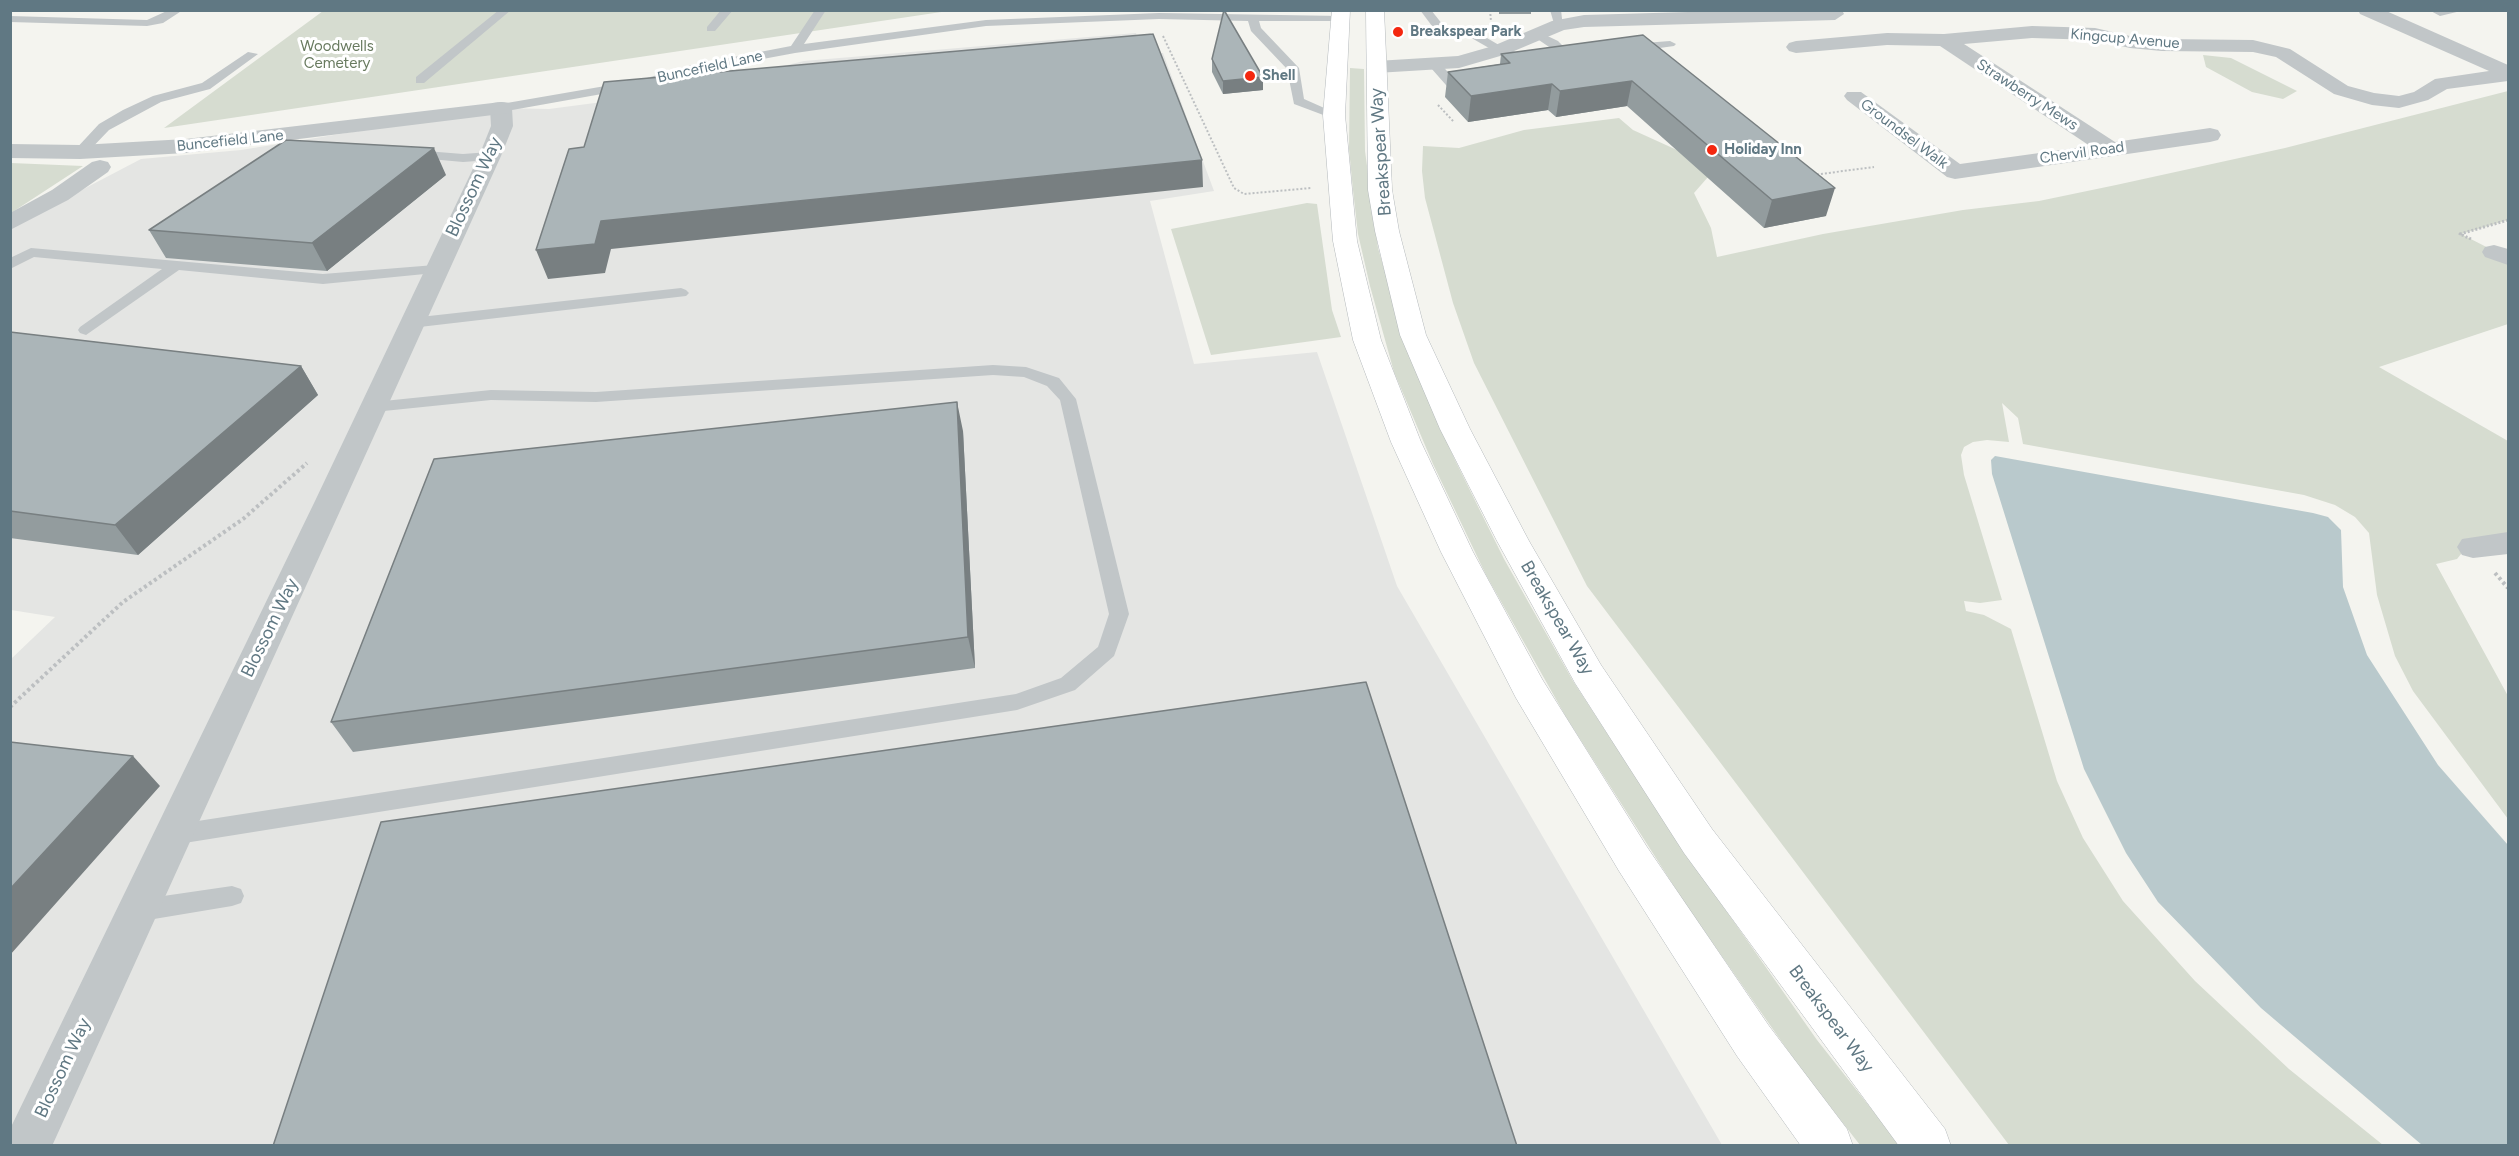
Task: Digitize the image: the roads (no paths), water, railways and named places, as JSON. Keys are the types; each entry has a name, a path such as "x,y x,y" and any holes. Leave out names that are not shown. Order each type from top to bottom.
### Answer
{"main road":[{"name":"Breakspear Way","path":"1375,10 1380,190 1387,231 1413,334 1455,429 1513,541 1588,674 1698,841 1928,1146"},
{"path":"1341,15 1334,115 1345,241 1367,340 1406,442 1457,552 1529,688 1632,859 1753,1041 1830,1146"}],"street":[{"path":"2367,10 2508,74"},
{"path":"1376,67 1435,65 1500,50 1537,34 1557,18 1614,14 1836,12"},
{"name":"Kingcup Avenue","path":"1796,47 1887,39 1944,40 2032,32 2095,34 2130,42 2162,45 2253,45 2283,53 2341,90 2372,99 2399,102 2421,96 2442,83 2508,74"},
{"name":"Strawberry Mews","path":"1944,40 2110,149"},
{"path":"2130,42 2139,56 2154,65"},
{"name":"Groundsel Walk","path":"1854,96 1955,172"},
{"name":"Buncefield Lane","path":"10,151 80,152 225,142 501,108"},
{"name":"Blossom Way","path":"27,1146 374,407 435,269 489,156 502,126 501,108"},
{"name":"Chervil Road","path":"1955,172 2210,135"},
{"path":"10,223 60,195 100,167"},
{"path":"2473,547 2508,543"}],"lane":[{"path":"110,21 127,10"},
{"path":"10,18 159,21 178,10"},
{"path":"420,80 506,10"},
{"path":"711,29 728,10"},
{"path":"795,49 821,10"},
{"path":"1425,10 1439,28 1471,33 1500,50 1545,59 1563,52 1580,52"},
{"path":"2434,10 2439,13 2460,10"},
{"name":"Buncefield Lane","path":"501,108 641,83 692,69 795,49 986,23 1103,17 1253,18 1341,15"},
{"path":"1103,17 1103,31"},
{"path":"1253,18 1255,28 1293,68 1298,101 1334,115"},
{"path":"1537,34 1554,43 1563,52"},
{"path":"1623,49 1670,44"},
{"path":"80,152 104,127 127,113 158,99 206,86 252,54"},
{"path":"1435,65 1457,90"},
{"path":"404,154 464,158 489,156"},
{"path":"10,265 31,252 323,279 435,269"},
{"path":"86,330 175,266"},
{"path":"411,323 681,293"},
{"path":"172,835 1017,702 1068,684 1107,651 1119,614 1068,399 1053,382 1026,372 993,370 596,397 490,395 374,407"},
{"path":"136,911 232,896"}],"place":[{"name":"Breakspear Park","path":"1398,32"},
{"name":"Shell","path":"1250,76"},
{"name":"Holiday Inn","path":"1712,150"}],"park label":[{"name":"Woodwells Cemetery","path":"337,56"}]}
